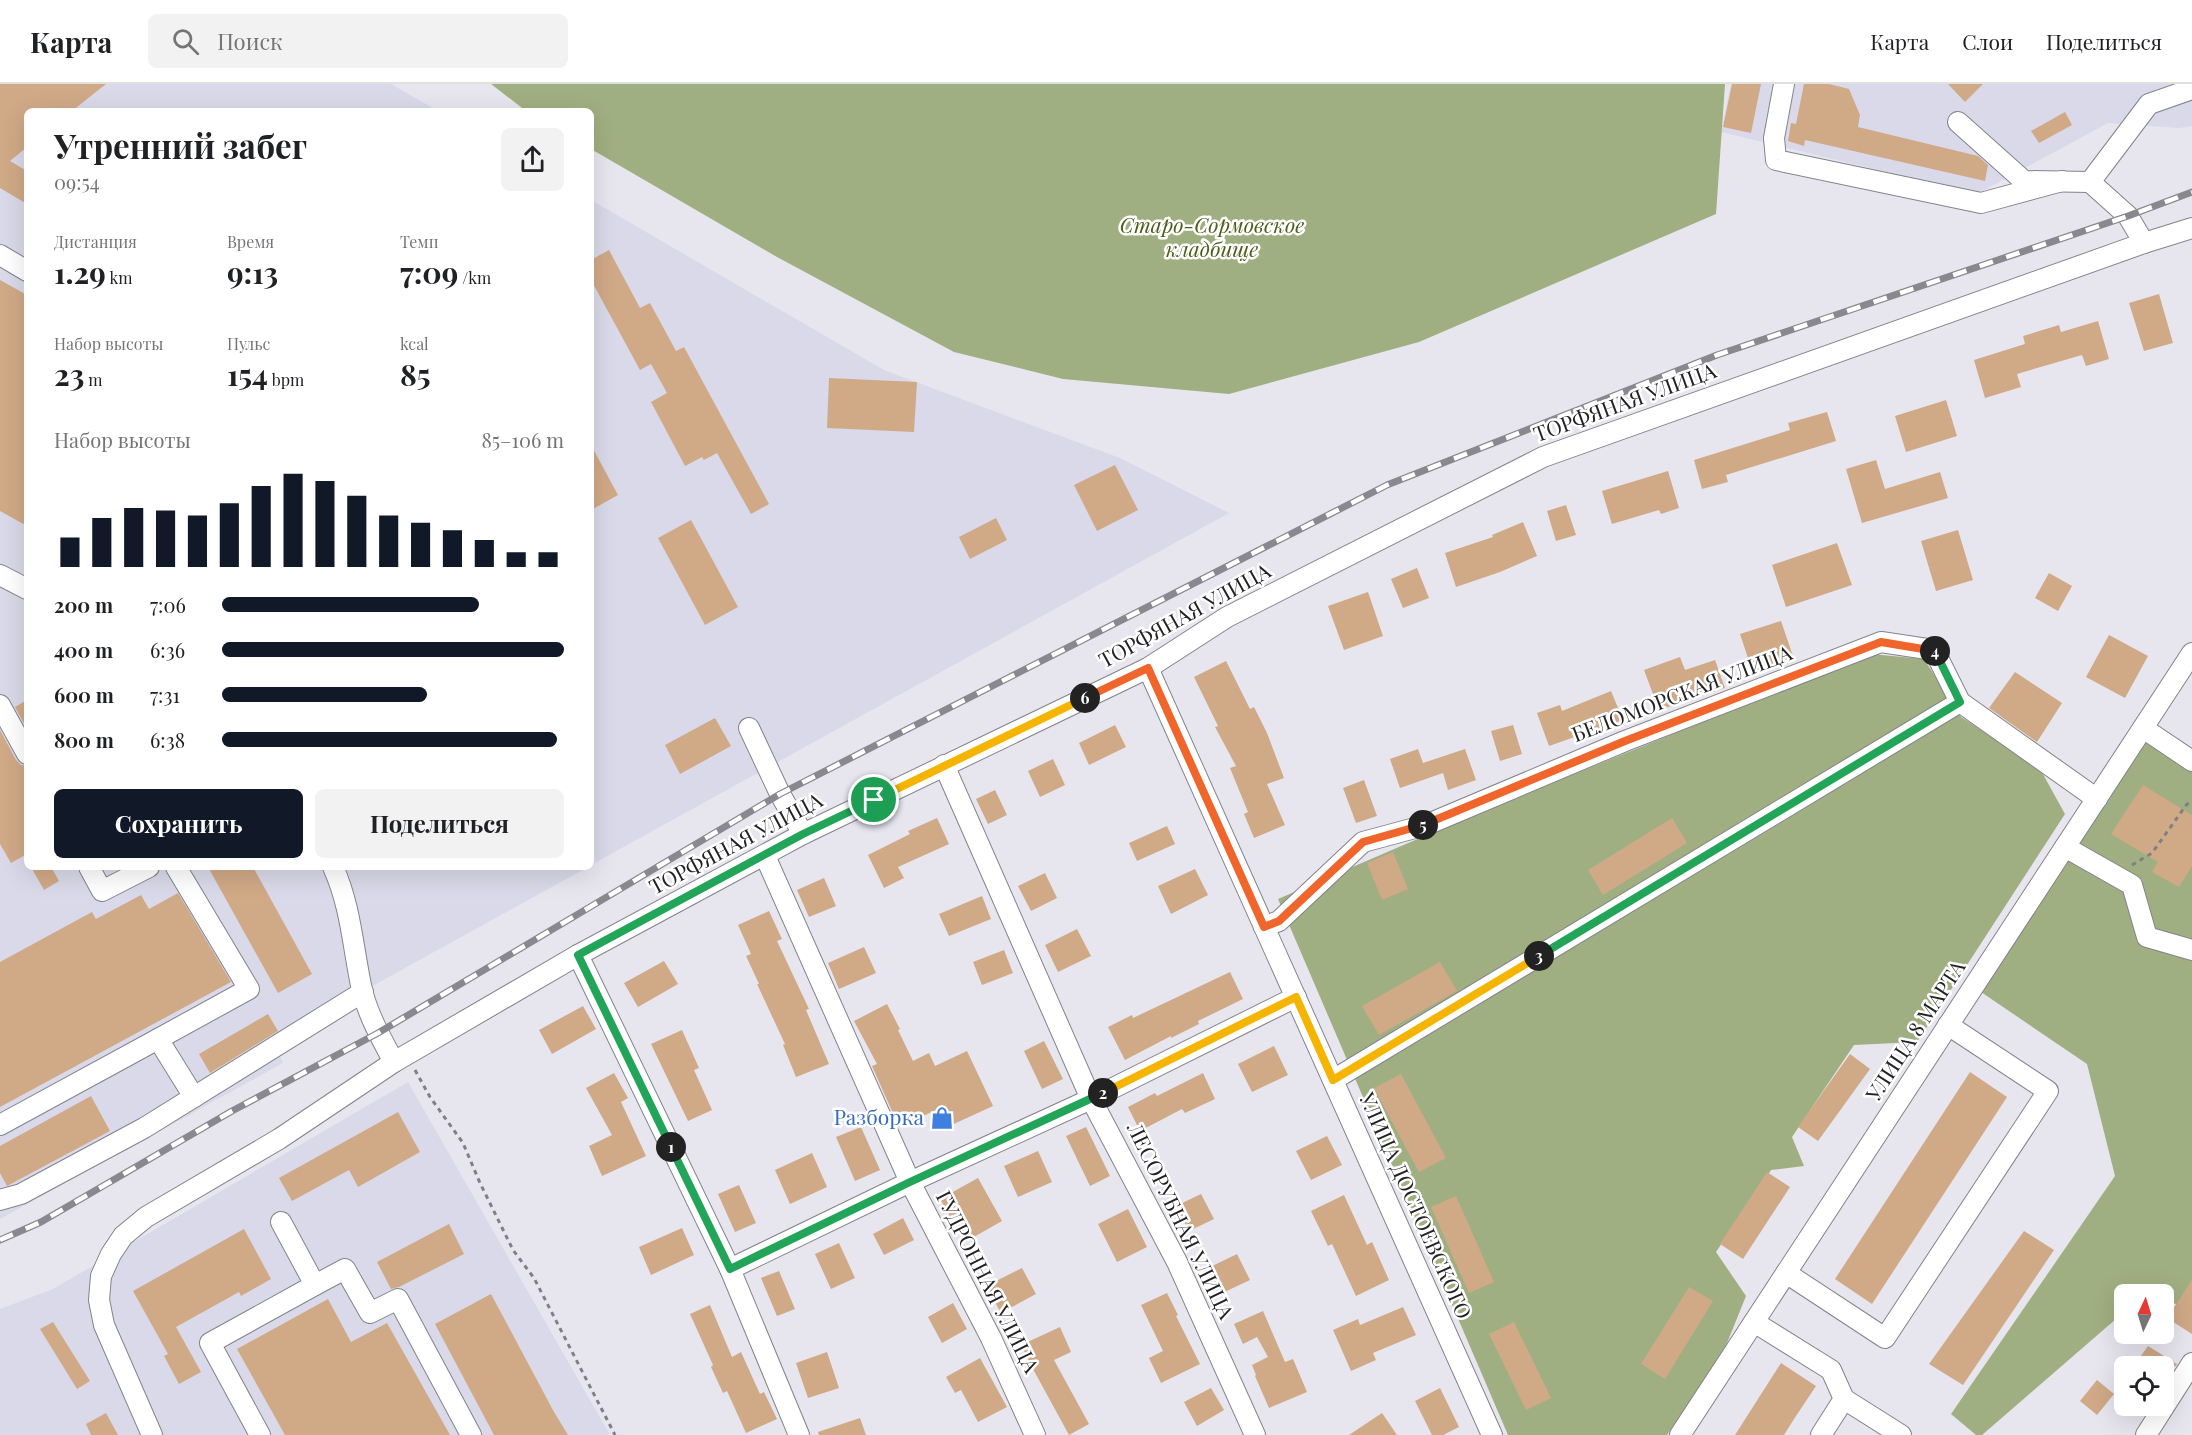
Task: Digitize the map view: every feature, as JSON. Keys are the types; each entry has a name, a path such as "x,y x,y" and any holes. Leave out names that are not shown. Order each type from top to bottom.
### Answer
{"street":[{"path":"1784,84 1774,138 1776,160 1981,203 2062,181"},
{"path":"2090,182 2149,104 2169,90 2192,90"},
{"path":"1958,122 2024,181 2090,182 2128,216 2144,243"},
{"name":"ТОРФЯНАЯ УЛИЦА","path":"152,1435 104,1325 99,1300 101,1276 111,1254 123,1236 146,1217 279,1139 400,1059 578,955 803,834 1148,668 1227,617 1543,457 2144,243 2192,228"},
{"path":"0,255 24,269"},
{"path":"0,575 24,587"},
{"name":"БЕЛОМОРСКАЯ УЛИЦА","path":"1264,927 1279,921 1363,842 1426,825 1625,741 1881,642 1934,650 1960,702 2097,799"},
{"name":"УЛИЦА 8 МАРТА","path":"1680,1435 2192,653"},
{"name":"УЛИЦА ДОСТОЕВСКОГО","path":"1148,668 1492,1435"},
{"path":"1333,1080 1960,702"},
{"path":"0,705 24,749"},
{"path":"749,728 780,794 803,834"},
{"path":"2143,728 2192,761"},
{"name":"ЛЕСОРУБНАЯ УЛИЦА","path":"944,765 1091,1099 1177,1262 1255,1435"},
{"path":"2065,847 2132,885 2147,937 2192,950"},
{"name":"ГУДРОННАЯ УЛИЦА","path":"765,856 910,1182 991,1338 1035,1435"},
{"path":"91,870 102,891 143,870"},
{"path":"0,1125 249,989 178,870"},
{"path":"334,870 343,888 363,992 378,1033 400,1059"},
{"path":"578,955 730,1269 799,1435"},
{"path":"0,1200 21,1194 144,1128 363,992"},
{"path":"730,1269 910,1182 1091,1099 1296,997"},
{"path":"1786,1273 1885,1338 2048,1091 1948,1025"},
{"path":"158,1039 194,1097"},
{"path":"281,1221 315,1285"},
{"path":"260,1435 210,1343 345,1269 370,1313 398,1299 471,1435"},
{"path":"1754,1322 1831,1370 1844,1399 1901,1435"},
{"path":"2146,1435 2192,1363"},
{"path":"1821,1435 1844,1399"}],"path":[{"path":"2116,876 2152,853 2187,804 2192,803"},
{"path":"400,1059 463,1143 513,1250 534,1278 615,1435"}],"shaded area":[{"path":"0,84 391,84 433,108 24,108 24,870 583,870 273,1041 283,1063 0,1219"},
{"path":"1731,84 2192,84 2192,126 2179,128 2108,123 1977,194 1721,132"},
{"path":"594,202 884,370 1120,458 1229,513 594,863"},
{"path":"408,1082 610,1435 0,1435 0,1309 53,1289"}],"green space":[{"name":"Старо-Сормовское кладбище","path":"491,84 1725,84 1716,214 1419,342 1229,394 1063,379 954,352 777,257 594,151 594,108 522,108"},
{"path":"1871,654 1924,659 1961,717 2039,767 2065,814 1917,1042 1854,1045 1792,1137 1804,1166 1771,1170 1716,1252 1746,1296 1721,1358 1667,1435 1508,1435 1278,899 1485,810"},
{"path":"2145,738 2192,768 2192,1309 2174,1303 2174,1284 2114,1284 2114,1321 1982,1435 1976,1435 1951,1414 2115,1176 2087,1064 1981,992"}],"building":[{"path":"0,84 106,84 76,108 24,108 24,149 10,161 24,169 24,202 0,188"},
{"path":"1732,84 1761,84 1751,133 1723,127"},
{"path":"1804,84 1829,84 1849,89 1860,115 1858,127 1978,156 1988,165 1985,181 1805,140 1804,146 1788,141 1791,123 1796,124"},
{"path":"1948,84 1983,84 1965,102"},
{"path":"2065,112 2072,125 2039,143 2031,131"},
{"path":"609,250 640,308 650,303 676,351 684,347 769,504 751,514 717,453 704,460 702,457 685,466 651,402 667,393 651,364 640,370 594,286 594,258"},
{"path":"0,280 24,293 24,524 0,511"},
{"path":"2159,294 2173,343 2144,351 2129,303"},
{"path":"2098,321 2109,359 2086,366 2082,355 2017,374 2021,387 1985,398 1974,360 2025,344 2023,336 2059,325 2061,332"},
{"path":"829,378 917,382 914,432 827,428"},
{"path":"1946,400 1957,436 1906,452 1895,416"},
{"path":"1827,412 1836,441 1726,475 1728,482 1702,489 1694,460 1790,430 1788,423"},
{"path":"594,451 618,495 594,508"},
{"path":"1876,460 1885,489 1940,472 1948,498 1862,523 1846,469"},
{"path":"1115,465 1138,510 1097,531 1074,485"},
{"path":"1668,471 1679,508 1661,514 1659,510 1612,524 1602,491"},
{"path":"1566,505 1576,535 1556,541 1547,511"},
{"path":"996,518 1007,540 970,559 959,537"},
{"path":"691,520 738,607 705,625 658,538"},
{"path":"1523,522 1537,556 1456,587 1445,553 1493,537 1492,535"},
{"path":"1958,530 1973,580 1936,591 1921,541"},
{"path":"1837,543 1852,585 1786,607 1772,565"},
{"path":"1417,568 1429,598 1403,608 1391,579"},
{"path":"2049,573 2072,586 2058,611 2035,598"},
{"path":"1368,592 1383,636 1344,650 1328,606"},
{"path":"1781,621 1794,659 1753,673 1740,634"},
{"path":"2109,635 2148,656 2125,698 2086,677"},
{"path":"1680,657 1685,670 1715,660 1725,688 1659,710 1644,670"},
{"path":"1226,661 1250,709 1254,707 1267,733 1284,778 1267,784 1285,825 1254,838 1244,814 1248,812 1230,768 1236,766 1215,727 1218,726 1194,677"},
{"path":"2015,672 2062,703 2037,742 1989,708"},
{"path":"1611,691 1623,720 1549,746 1537,713 1560,705 1562,711"},
{"path":"24,702 24,724 15,707"},
{"path":"715,718 731,746 680,774 665,745"},
{"path":"1115,725 1126,747 1089,765 1079,743"},
{"path":"1513,725 1522,754 1500,761 1491,731"},
{"path":"0,730 16,760 24,766 24,856 11,863 0,844"},
{"path":"1418,749 1423,763 1465,749 1476,780 1448,790 1443,773 1400,788 1390,759"},
{"path":"1053,759 1065,785 1040,797 1028,771"},
{"path":"1364,780 1377,816 1356,823 1343,788"},
{"path":"2143,785 2192,815 2192,866 2179,887 2152,872 2158,862 2111,834"},
{"path":"995,790 1007,815 988,824 976,799"},
{"path":"937,818 949,844 898,867 904,878 884,888 868,855 910,834 908,831"},
{"path":"1672,818 1687,843 1603,895 1588,870"},
{"path":"1167,826 1175,844 1137,861 1129,843"},
{"path":"1393,852 1408,889 1382,900 1367,863"},
{"path":"1195,869 1208,895 1171,914 1158,886"},
{"path":"33,870 53,870 59,881 44,890"},
{"path":"210,870 255,870 312,974 278,993"},
{"path":"1045,873 1057,898 1031,911 1018,886"},
{"path":"824,878 836,906 809,917 797,890"},
{"path":"178,893 231,982 0,1107 0,962 92,912 96,919 141,895 149,909"},
{"path":"982,896 991,919 949,936 939,914"},
{"path":"769,911 782,939 777,941 809,1009 806,1010 829,1064 796,1077 783,1045 785,1044 746,956 751,954 738,925"},
{"path":"1077,929 1091,956 1058,972 1045,945"},
{"path":"864,947 876,973 839,989 828,963"},
{"path":"1004,950 1013,973 982,985 973,962"},
{"path":"664,961 678,984 638,1007 624,983"},
{"path":"1440,962 1457,991 1379,1035 1362,1006"},
{"path":"1230,972 1243,999 1198,1021 1199,1024 1125,1060 1108,1027 1132,1015 1133,1018"},
{"path":"887,1004 913,1061 929,1053 935,1066 967,1051 993,1106 945,1128 936,1110 899,1127 872,1066 877,1064 854,1021"},
{"path":"583,1006 596,1029 552,1054 539,1030"},
{"path":"268,1014 278,1031 210,1073 199,1054"},
{"path":"682,1030 699,1068 694,1070 712,1110 688,1121 651,1044"},
{"path":"1044,1041 1063,1079 1042,1089 1024,1051"},
{"path":"1274,1046 1288,1075 1252,1092 1238,1064"},
{"path":"1850,1054 1870,1069 1818,1141 1798,1127"},
{"path":"1970,1072 2007,1097 1872,1304 1835,1279"},
{"path":"614,1073 628,1098 621,1102 646,1156 602,1176 589,1146 612,1135 586,1088"},
{"path":"1203,1073 1215,1099 1185,1113 1182,1109 1140,1131 1128,1107 1155,1093 1157,1096"},
{"path":"1401,1074 1446,1158 1419,1172 1374,1088"},
{"path":"91,1096 110,1131 7,1186 0,1173 0,1146"},
{"path":"398,1112 420,1152 358,1187 349,1170 292,1201 279,1178"},
{"path":"861,1127 880,1170 855,1181 836,1137"},
{"path":"1086,1127 1110,1176 1090,1186 1066,1136"},
{"path":"1327,1136 1342,1165 1311,1180 1296,1151"},
{"path":"1038,1151 1052,1182 1018,1197 1004,1166"},
{"path":"812,1153 827,1187 790,1204 775,1170"},
{"path":"1767,1172 1790,1187 1743,1259 1720,1244"},
{"path":"978,1178 1002,1221 965,1242 940,1199"},
{"path":"739,1185 756,1223 735,1232 718,1194"},
{"path":"1201,1194 1214,1219 1189,1231 1176,1206"},
{"path":"1344,1195 1367,1245 1372,1242 1389,1280 1356,1296 1332,1244 1328,1246 1311,1211"},
{"path":"1456,1196 1494,1282 1469,1293 1431,1207"},
{"path":"1128,1209 1147,1247 1117,1262 1098,1224"},
{"path":"903,1218 914,1240 884,1255 873,1234"},
{"path":"449,1224 464,1254 391,1289 377,1262"},
{"path":"682,1228 694,1255 651,1275 639,1247"},
{"path":"244,1229 271,1279 241,1296 239,1292 176,1327 201,1372 179,1384 164,1356 168,1354 133,1291"},
{"path":"2024,1231 2054,1250 1963,1385 1929,1364"},
{"path":"839,1243 855,1278 831,1289 815,1254"},
{"path":"1237,1254 1250,1280 1218,1295 1206,1269"},
{"path":"1022,1268 1036,1294 1001,1313 986,1286"},
{"path":"779,1271 795,1309 777,1316 761,1278"},
{"path":"2192,1280 2192,1334 2174,1322 2174,1307"},
{"path":"1689,1287 1713,1301 1665,1379 1641,1364"},
{"path":"1167,1293 1200,1364 1161,1383 1149,1358 1163,1351 1141,1305"},
{"path":"491,1294 568,1435 494,1435 435,1324"},
{"path":"328,1299 351,1342 387,1323 450,1435 285,1435 237,1349"},
{"path":"953,1303 967,1329 942,1343 928,1317"},
{"path":"710,1305 732,1357 741,1352 760,1394 764,1392 777,1419 746,1433 727,1391 723,1393 690,1314"},
{"path":"1403,1307 1416,1335 1373,1353 1376,1360 1351,1371 1333,1330 1358,1319 1360,1325"},
{"path":"1263,1311 1285,1362 1293,1359 1307,1392 1269,1408 1252,1365 1268,1357 1257,1337 1243,1344 1234,1324"},
{"path":"53,1322 90,1381 77,1389 40,1329"},
{"path":"1514,1322 1551,1398 1526,1410 1489,1334"},
{"path":"1060,1327 1071,1352 1054,1360 1089,1424 1069,1435 1021,1345"},
{"path":"2148,1346 2164,1356 2141,1356"},
{"path":"827,1352 839,1388 808,1398 796,1363"},
{"path":"980,1358 1007,1407 978,1422 961,1390 955,1393 946,1377"},
{"path":"1781,1363 1816,1386 1784,1435 1735,1435"},
{"path":"2097,1380 2114,1394 2097,1415 2080,1401"},
{"path":"1211,1388 1224,1410 1197,1426 1184,1402"},
{"path":"1440,1388 1459,1427 1443,1435 1432,1435 1415,1401"},
{"path":"106,1413 118,1435 91,1435 86,1424"},
{"path":"1382,1413 1397,1435 1349,1435"},
{"path":"860,1418 866,1435 819,1435 818,1432"}],"railway":[{"path":"0,1240 41,1222 232,1111 378,1033 780,794 1387,485 1717,355 2128,216 2192,192"}],"place":[{"name":"Разборка","path":"942,1118"}],"route":[{"path":"1881,642 1934,650 1960,702 1333,1080 1296,997 1091,1099 910,1182 730,1269 578,955 803,834 874,800 1148,668 1264,927 1279,921 1363,842 1426,825 1625,741 1881,642"}]}
